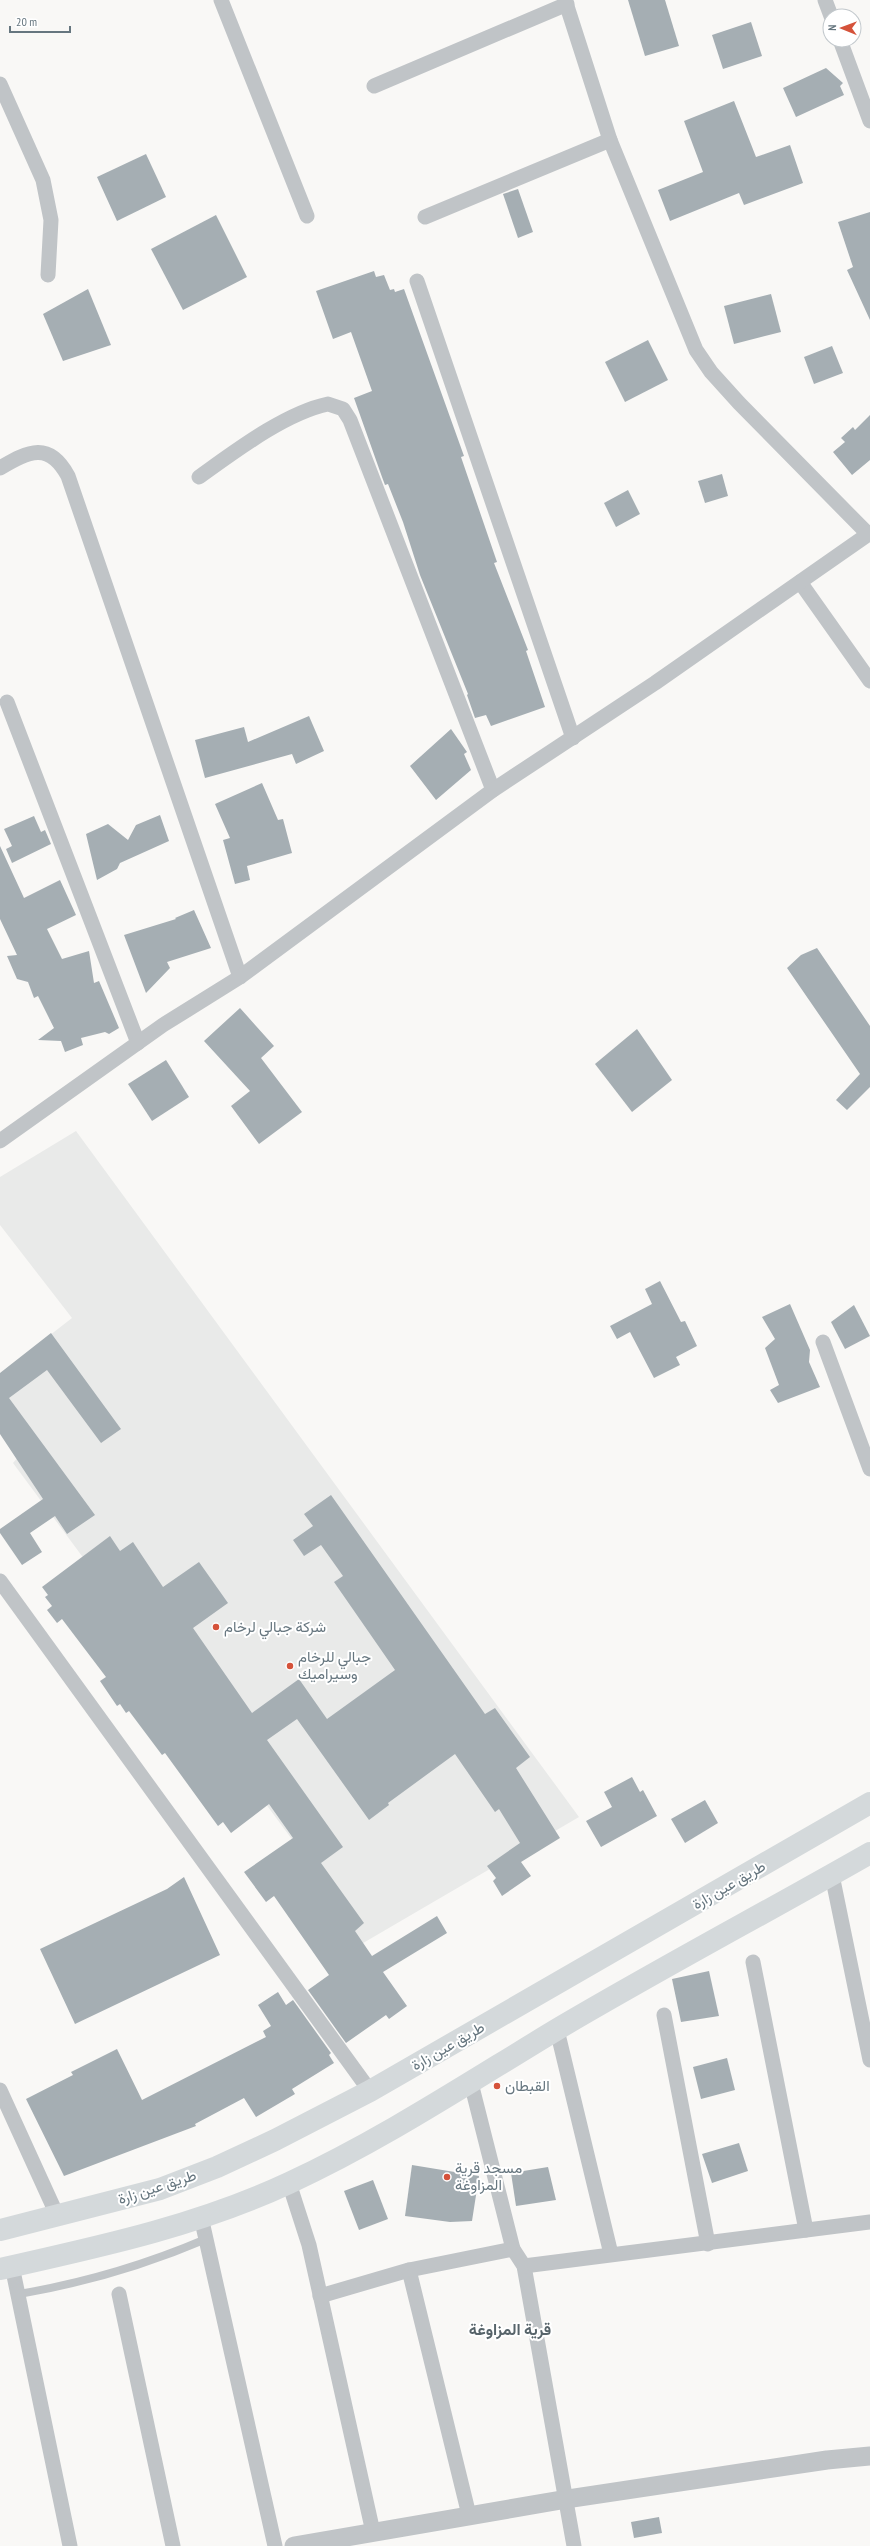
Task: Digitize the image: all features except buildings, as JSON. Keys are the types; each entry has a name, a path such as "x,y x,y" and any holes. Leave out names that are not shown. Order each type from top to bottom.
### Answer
{"main road":[{"name":"طريق عين زارة","path":"0,2230 160,2188 217,2167 327,2114 370,2091 870,1803"},
{"path":"6,2267 147,2234 201,2217 289,2183 387,2132 471,2083 556,2030 870,1853"}],"street":[{"path":"221,0 306,216"},
{"path":"0,1141 138,1043 240,977 493,790 573,738 869,534 734,398 711,372 696,350 610,140 566,2 374,86"},
{"path":"843,48 870,121"},
{"path":"0,84 43,180 51,220 48,275"},
{"path":"425,217 610,140"},
{"path":"417,281 573,738"},
{"path":"199,477 241,447 295,416 328,404 343,409 350,420 425,610 493,790"},
{"path":"0,468 30,452 47,453 61,462 68,476 240,977"},
{"path":"800,582 870,681"},
{"path":"7,702 138,1043"},
{"path":"823,1342 870,1468"},
{"path":"0,1581 370,2091"},
{"path":"832,1875 870,2060"},
{"path":"753,1962 774,2077 806,2230"},
{"path":"664,2015 708,2244"},
{"path":"556,2030 611,2254"},
{"path":"471,2083 512,2249 524,2266 567,2499 574,2546"},
{"path":"0,2090 57,2215"},
{"path":"289,2183 309,2245 373,2532"},
{"path":"201,2217 275,2546"},
{"path":"524,2266 611,2254 708,2244 870,2222"},
{"path":"320,2296 409,2270 512,2249"},
{"path":"6,2267 19,2294 70,2546"},
{"path":"409,2270 469,2515"},
{"path":"119,2294 173,2546"},
{"path":"294,2546 567,2499 827,2460 870,2456"}],"lane":[{"path":"19,2294 65,2285 126,2270 206,2239"}],"shaded area":[{"path":"76,1131 579,1817 358,1946 314,1871 291,1838 13,1463 19,1456 0,1374 72,1318 0,1225 0,1177"}],"place":[{"name":"شركة جبالي لرخام","path":"216,1627"},
{"name":"جبالي للرخام وسيراميك","path":"290,1666"},
{"name":"القبطان","path":"497,2086"},
{"name":"مسجد قرية المزاوغة","path":"447,2177"}],"district":[{"name":"قرية المزاوغة","path":"510,2329"}]}
